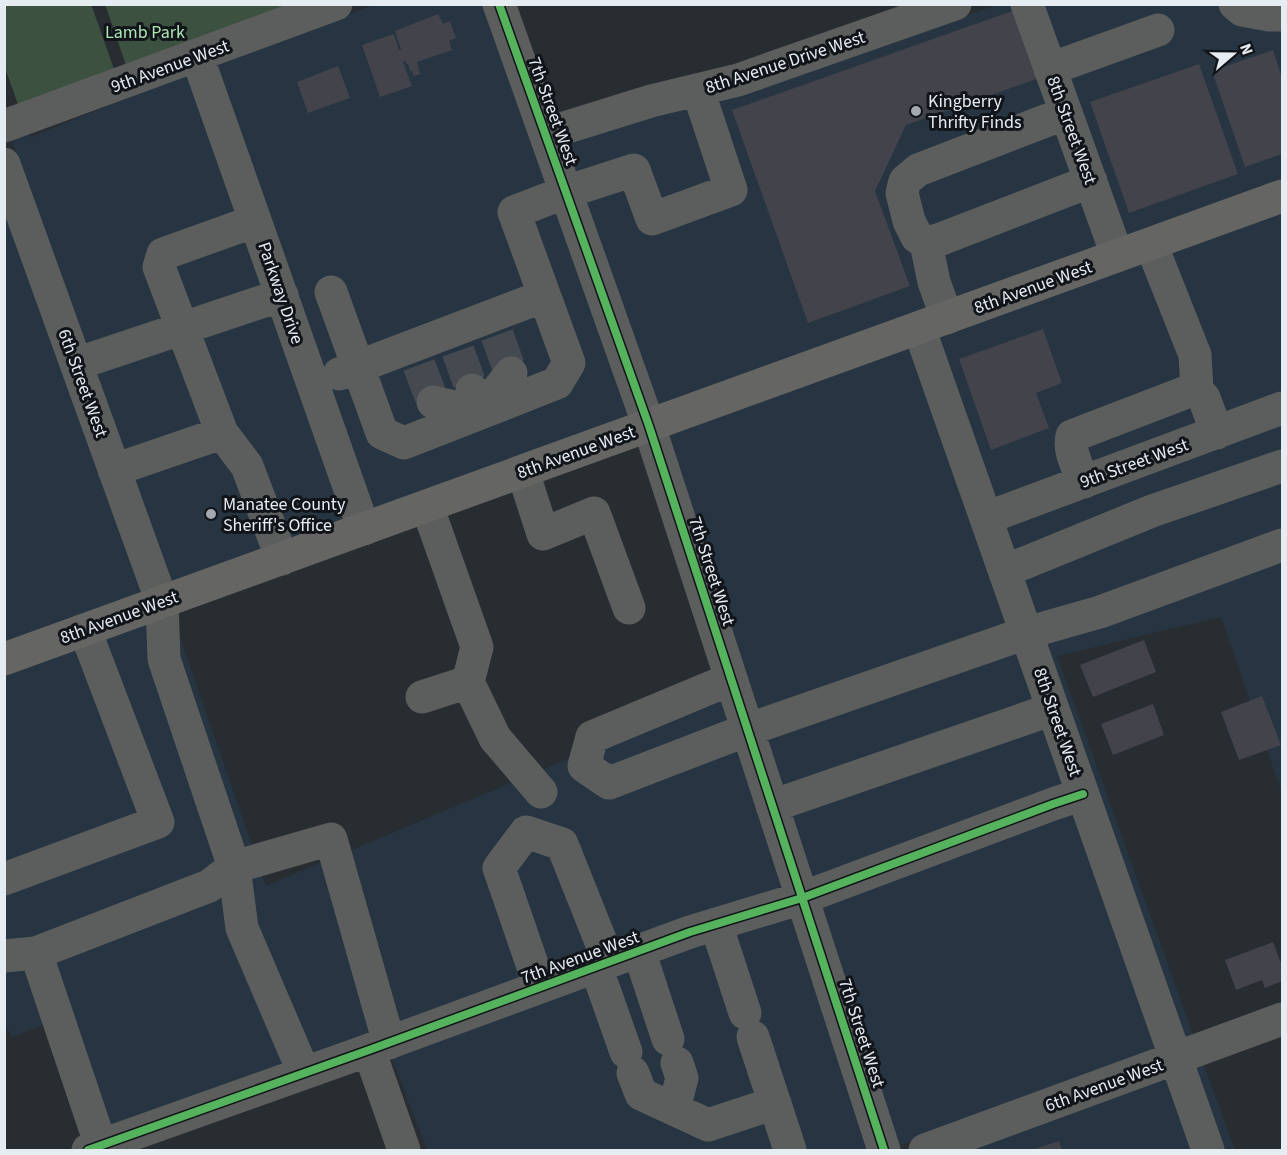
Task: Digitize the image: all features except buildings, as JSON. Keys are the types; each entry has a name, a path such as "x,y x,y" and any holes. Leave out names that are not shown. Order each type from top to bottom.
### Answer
{"main road":[{"name":"8th Avenue West","path":"4,658 1282,196"}],"street":[{"name":"9th Avenue West","path":"4,126 336,4"},
{"name":"7th Street West","path":"499,4 649,426 884,1150"},
{"name":"8th Avenue Drive West","path":"545,134 651,101 738,80 955,4"},
{"name":"8th Street West","path":"1027,4 1118,255"},
{"path":"1235,4 1242,10 1282,15"},
{"path":"1050,69 1158,30"},
{"name":"Parkway Drive","path":"197,56 364,529"},
{"path":"433,402 476,401 557,383 569,363 514,212 634,170 652,219 731,190 698,90"},
{"path":"1066,113 918,170 905,181 902,193 909,221 917,237 926,243 1091,181"},
{"name":"6th Street West","path":"4,164 162,602 164,659 234,867 242,928 304,1073"},
{"path":"255,221 162,254 159,267 222,433 247,466 282,559"},
{"name":"8th Street West","path":"926,243 934,282 933,323 986,518 1208,1150"},
{"path":"1151,244 1195,355 1197,390 1204,398 1217,433"},
{"path":"331,292 382,433 404,443 476,401 511,373"},
{"path":"76,364 282,295"},
{"path":"419,365 454,342 544,296"},
{"path":"313,384 358,367 454,342 497,335"},
{"path":"1084,482 1071,448 1072,436 1197,390"},
{"name":"9th Street West","path":"986,518 1282,408"},
{"path":"114,470 222,433"},
{"path":"1005,571 1152,511 1282,466"},
{"path":"523,472 543,534 594,513 629,608"},
{"path":"427,506 477,648 468,682 495,738 541,792"},
{"path":"584,766 609,783 747,730 1026,633 1100,612 1282,545"},
{"path":"4,879 158,822 85,630"},
{"path":"540,987 499,868 526,832 541,792 584,766 592,737 731,679"},
{"path":"422,697 468,682"},
{"path":"772,806 1053,709"},
{"name":"7th Avenue West","path":"94,1148 690,932 802,898 1083,794"},
{"path":"526,832 562,844 615,960 673,1051 682,1078 674,1109"},
{"path":"94,1148 20,954 209,886 234,867 331,839 404,1150"},
{"path":"716,924 790,1150"},
{"path":"615,960 630,1063 641,1094 708,1125 775,1103"},
{"name":"6th Avenue West","path":"925,1150 1282,1019"}],"shaded area":[{"path":"374,5 484,5 631,418 374,511 215,64"},
{"path":"997,5 1011,5 1099,248 658,408 564,142 742,93"},
{"path":"1042,5 1282,5 1282,182 1127,238"},
{"path":"187,74 346,522 171,584 11,138 28,132 31,137"},
{"path":"4,209 143,595 4,644"},
{"path":"1282,211 1282,394 996,500 937,336"},
{"path":"909,346 1064,786 812,880 667,433"},
{"path":"1282,422 1282,793 1221,617 1057,656 1194,1037 1185,1041 1005,525"},
{"path":"172,614 266,886 720,695 784,890 98,1133 56,1020 12,1037 5,1025 5,673"},
{"path":"1073,811 1157,1051 898,1146 820,906"},
{"path":"792,915 868,1150 427,1150 391,1056 694,945"},
{"path":"1203,1062 1235,1150 1224,1150 1194,1066"},
{"path":"1166,1076 1192,1150 963,1150"}],"green space":[{"path":"91,4 115,72 19,107 5,68 5,5"},
{"name":"Lamb Park","path":"105,4 308,5 127,68"}],"tunnel":[{"path":"497,335 511,373"},
{"path":"458,351 472,390"},
{"path":"419,365 433,402"}],"cycle path":[{"path":"499,4 649,426 884,1150"},
{"path":"88,1150 690,932 802,898 1083,794"}],"place":[{"name":"Kingberry Thrifty Finds","path":"916,111"},
{"name":"Manatee County Sheriff's Office","path":"211,514"}]}
